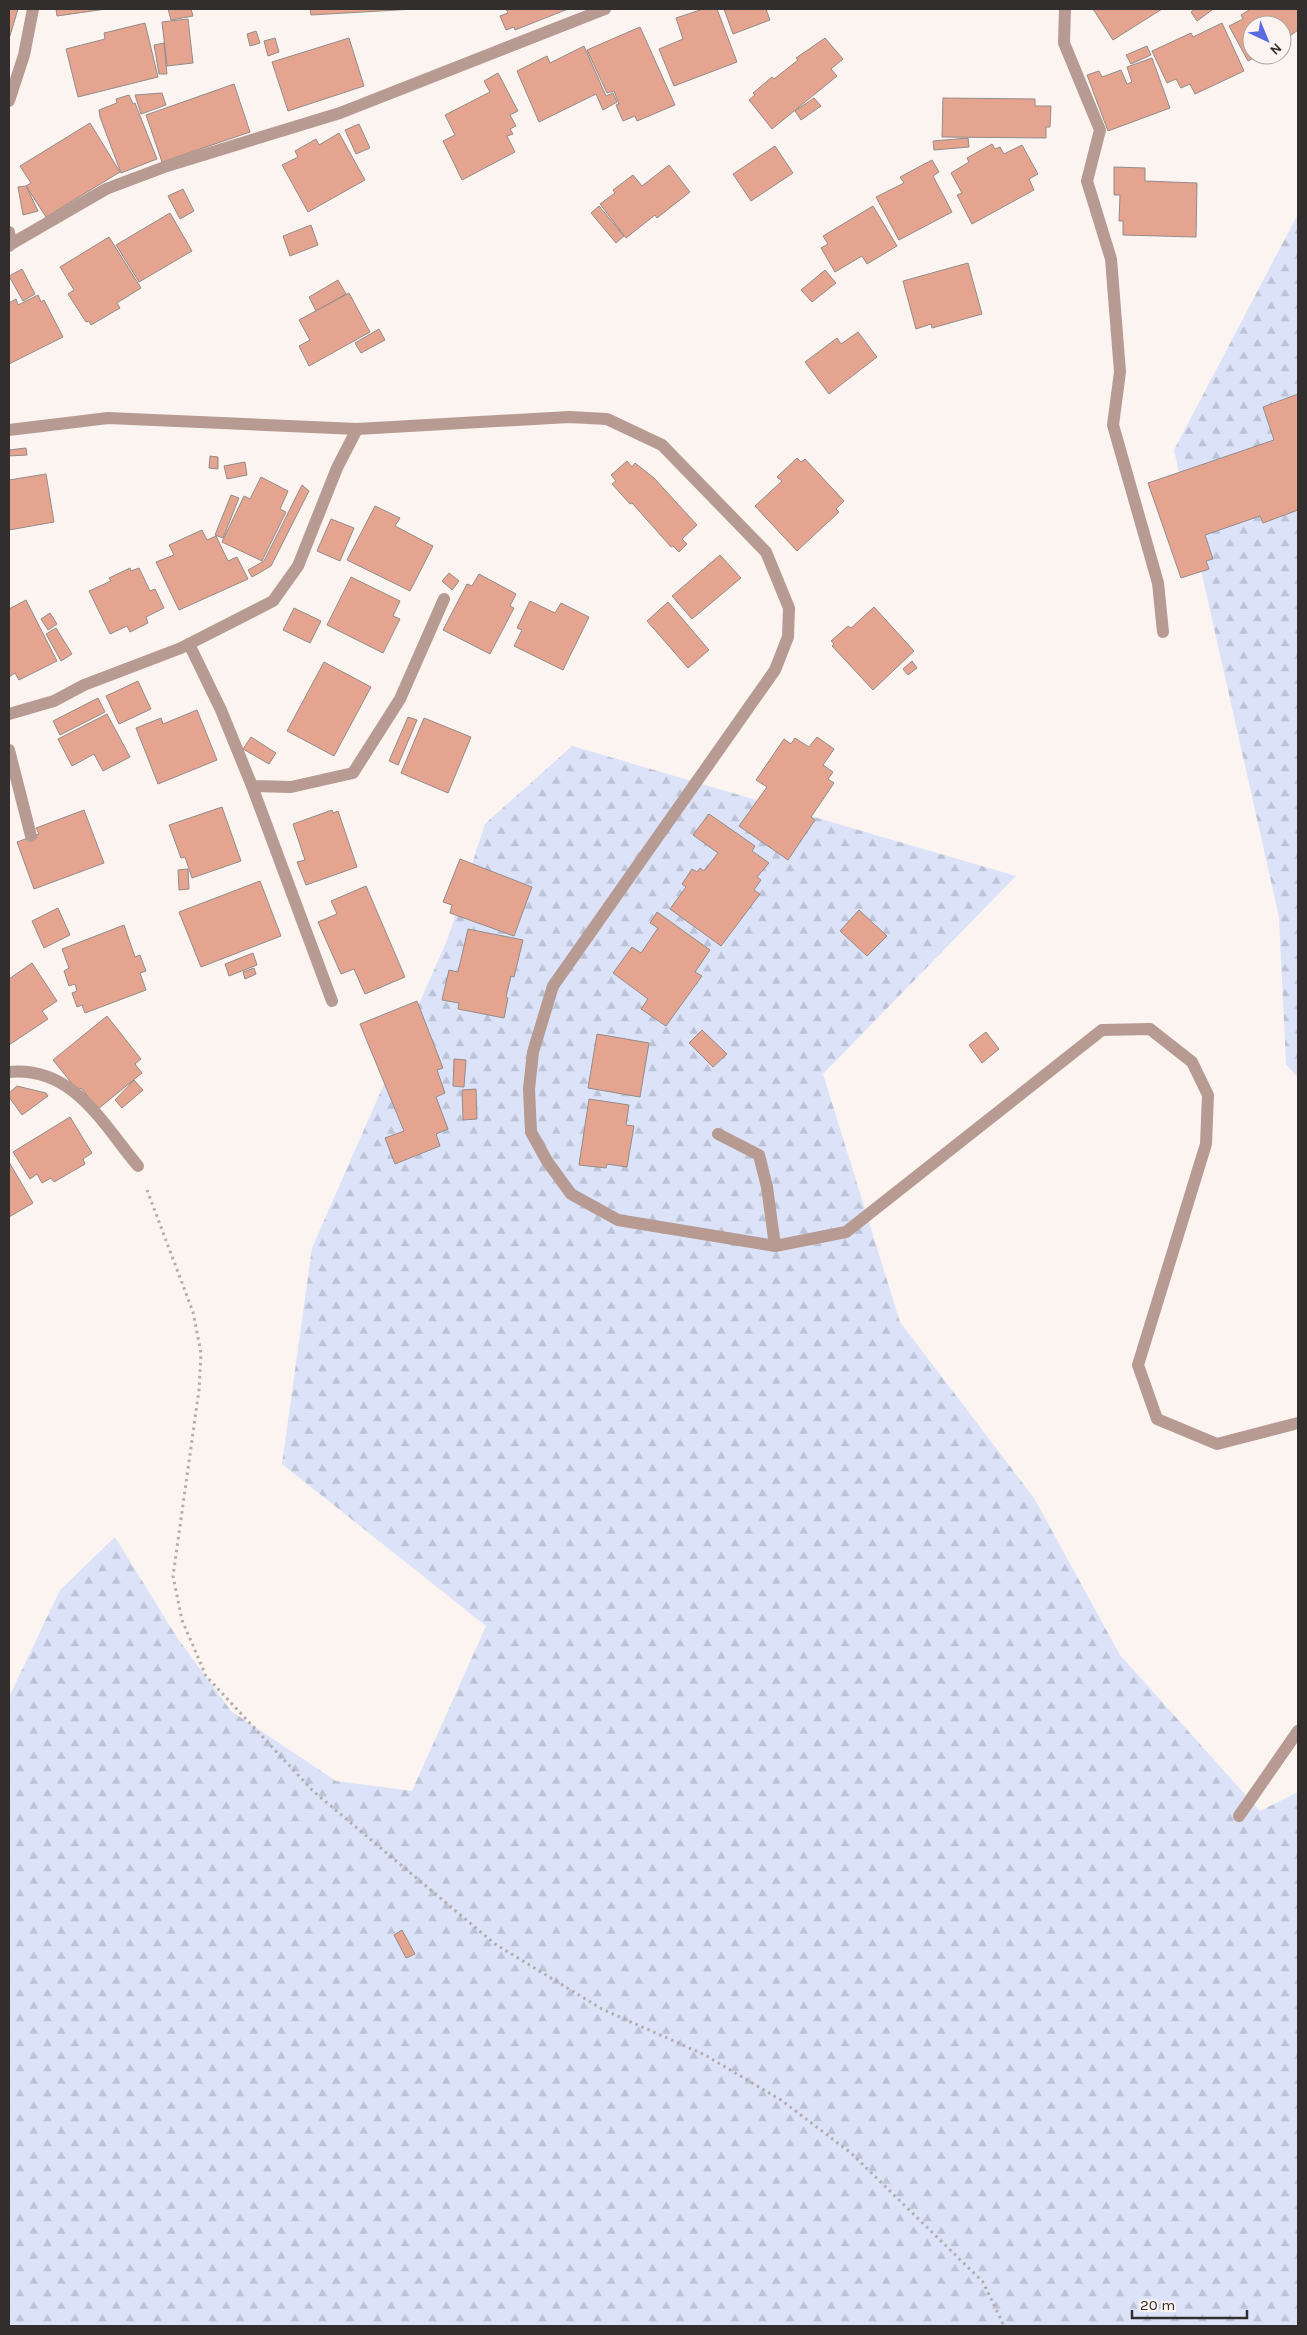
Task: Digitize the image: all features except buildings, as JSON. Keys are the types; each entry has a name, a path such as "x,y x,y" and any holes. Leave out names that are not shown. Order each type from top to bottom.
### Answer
{"street":[{"path":"9,101 24,55 33,9"},
{"path":"10,241 106,189 167,166 340,113 605,9"},
{"path":"1065,9 1064,43 1100,130 1087,181 1111,259 1120,372 1113,425 1158,583 1163,632"},
{"path":"9,430 108,418 357,429 569,417 607,419 662,445 766,552 788,608 788,637 775,670 553,986 533,1052 529,1089 531,1132 547,1161 572,1194 618,1220 775,1246 846,1232 1102,1030 1150,1029 1192,1062 1208,1095 1206,1144 1138,1365 1157,1419 1217,1444 1298,1423"},
{"path":"9,714 54,701 84,685 190,644 273,600 298,566 337,468 357,429"},
{"path":"252,786 291,788 353,773 400,699 444,599"},
{"path":"190,644 221,710 252,786 332,1001"},
{"path":"9,750 31,836"},
{"path":"9,1072 22,1071 51,1077 76,1091 138,1166"},
{"path":"718,1134 759,1155 768,1187 775,1246"},
{"path":"1239,1816 1298,1731"}],"path":[{"path":"138,1166 193,1312 201,1353 199,1390 173,1576 182,1620 206,1676 313,1791 495,1944 602,2009 705,2055 782,2100 851,2153 983,2282 1004,2326"}],"green space":[{"path":"1298,214 1298,1078 1286,1064 1279,917 1174,450"},
{"path":"572,746 1016,876 823,1074 900,1322 1034,1498 1120,1655 1260,1811 1298,1792 1298,2326 9,2326 9,1697 60,1590 115,1537 176,1636 231,1711 336,1781 412,1791 486,1626 282,1464 312,1248 448,938 485,824"}]}
